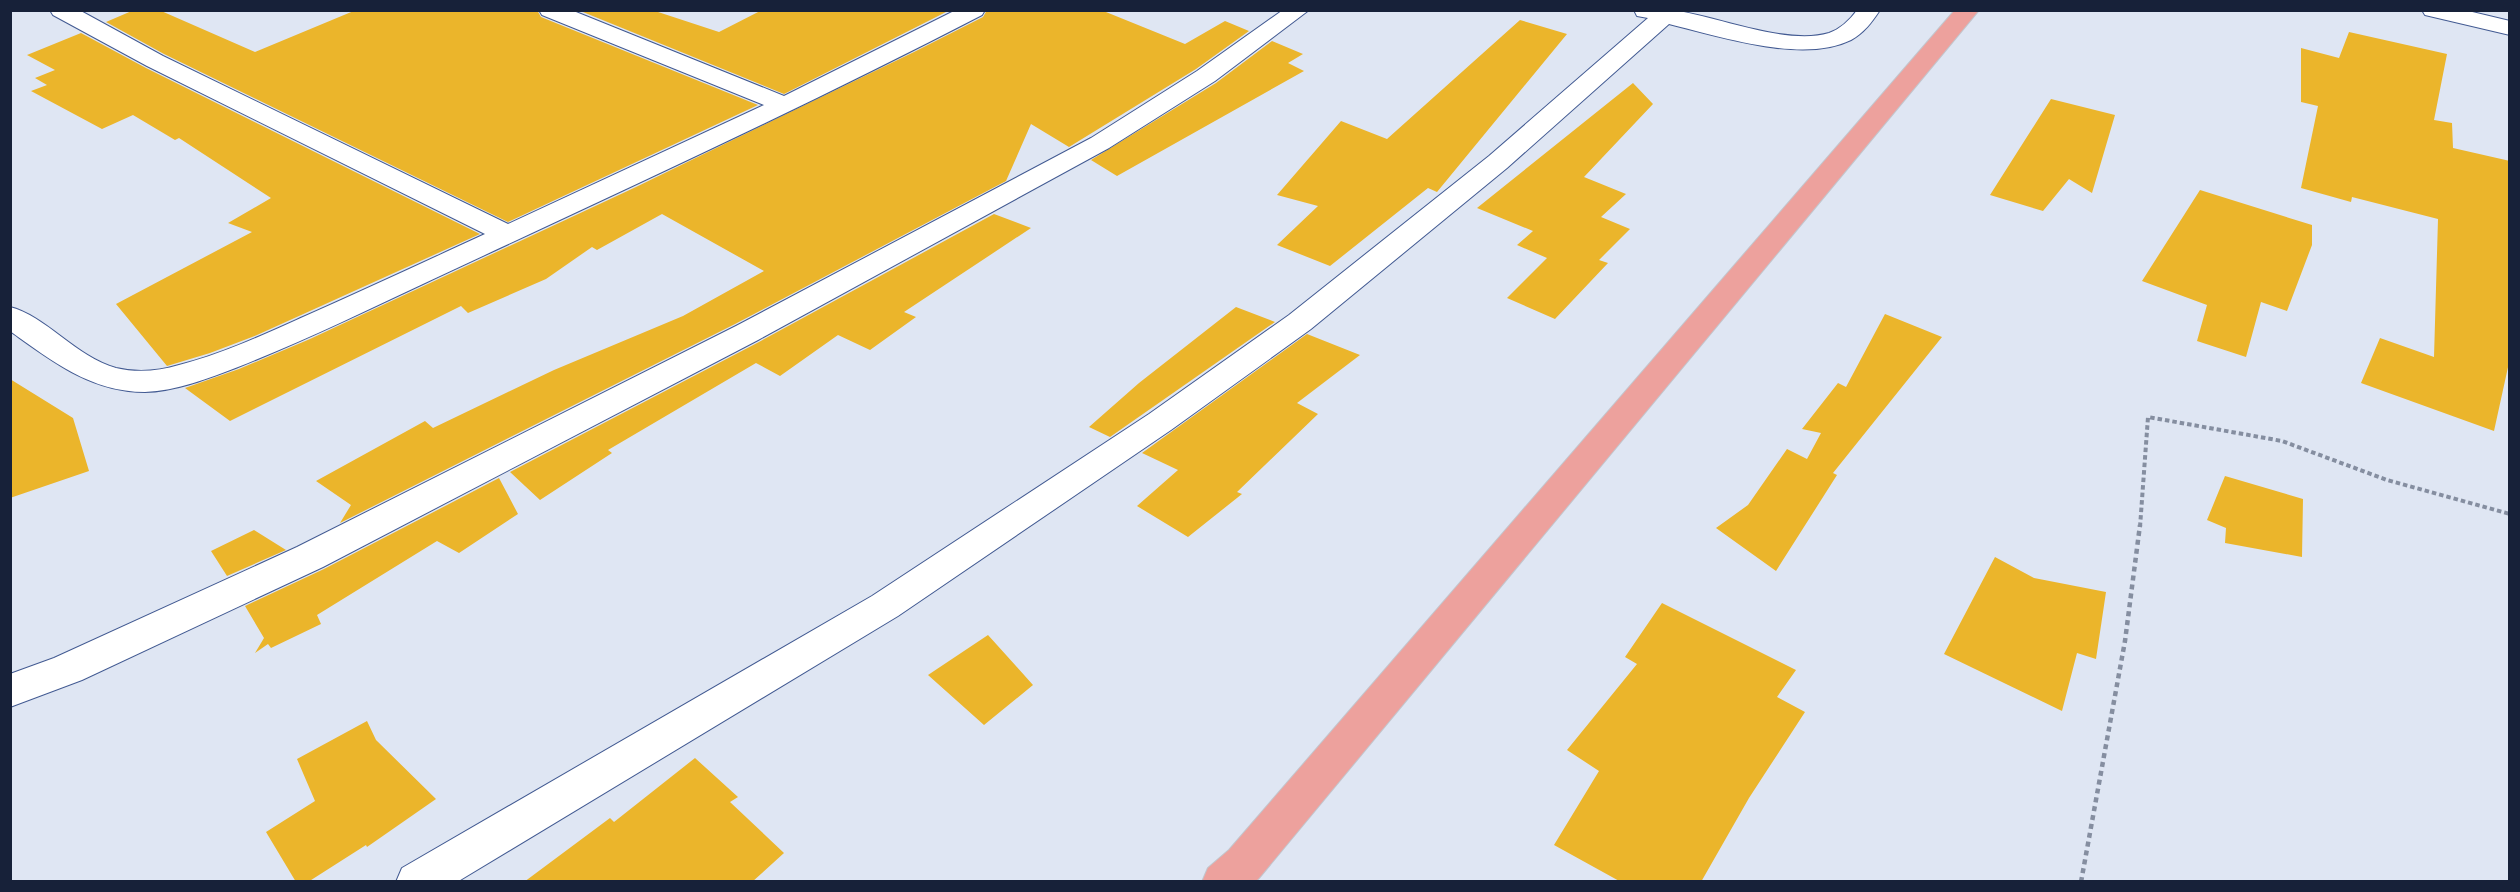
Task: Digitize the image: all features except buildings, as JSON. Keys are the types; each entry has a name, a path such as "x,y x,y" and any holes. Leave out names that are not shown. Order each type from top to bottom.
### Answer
{"main road":[{"path":"1222,882 1244,864 1968,10"}],"street":[{"path":"61,10 155,61 507,234"},
{"path":"550,10 783,104"},
{"path":"10,316 92,372 111,379 145,381 182,376 263,346 507,234 840,79 974,10"},
{"path":"10,691 68,669 310,557 757,327 1100,143 1206,76 1298,10"},
{"path":"417,882 885,606 1160,422 1318,307 1498,162 1655,13 1767,37 1803,41 1828,40 1846,34 1863,20 1869,10"},
{"path":"2433,10 2510,28"}],"path":[{"path":"2081,882 2125,641 2143,506 2148,417 2282,441 2387,480 2510,514"}]}
